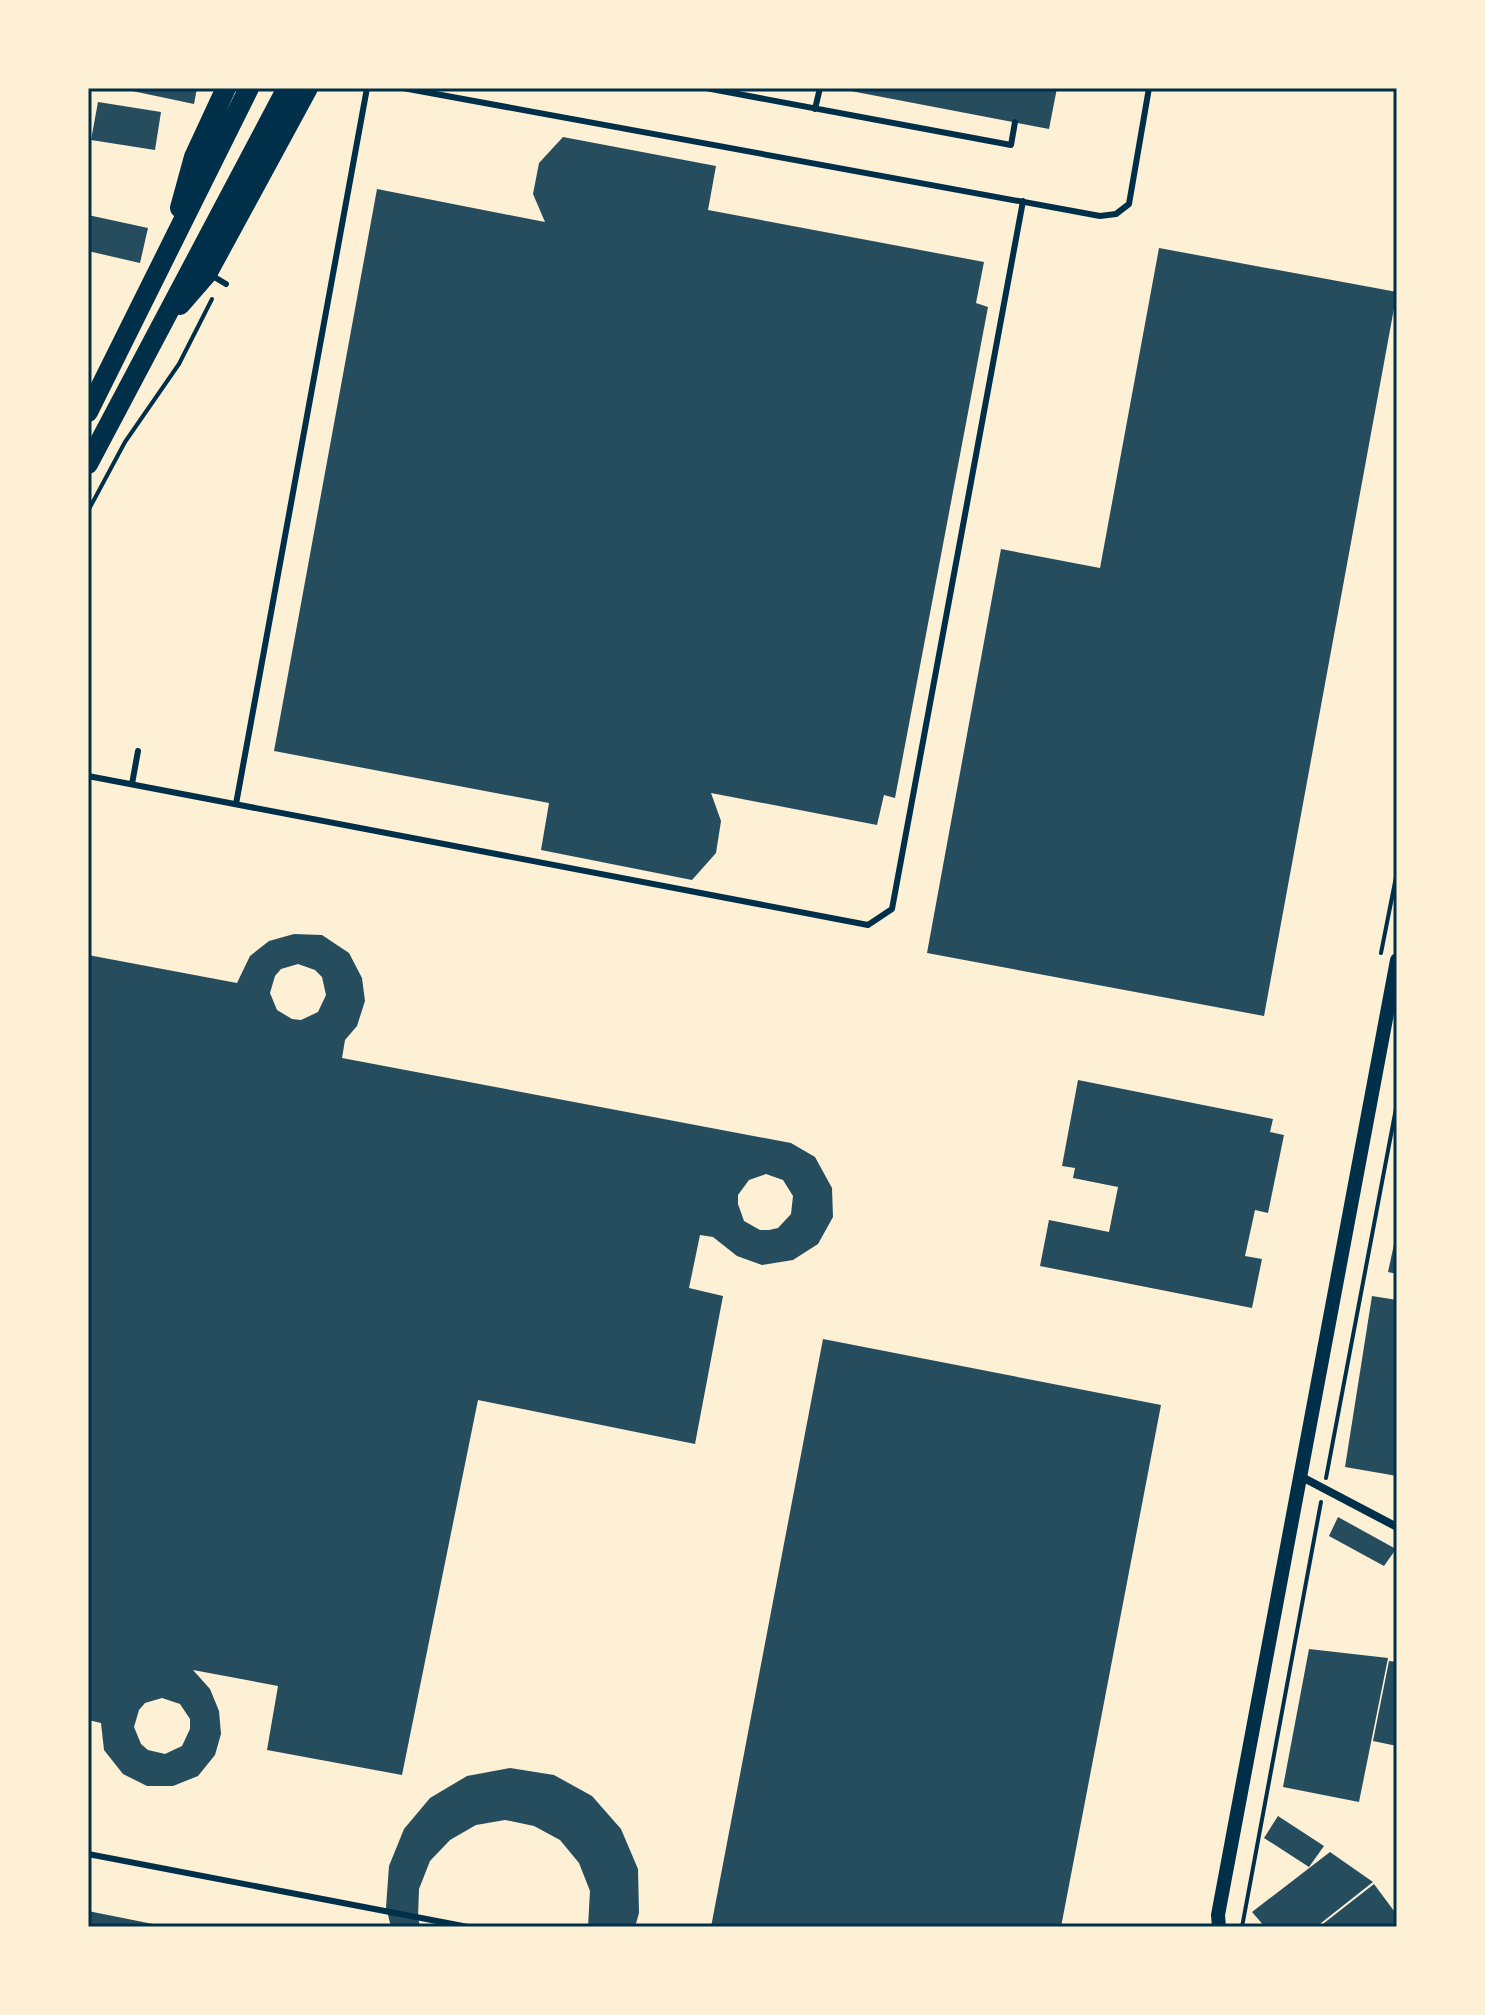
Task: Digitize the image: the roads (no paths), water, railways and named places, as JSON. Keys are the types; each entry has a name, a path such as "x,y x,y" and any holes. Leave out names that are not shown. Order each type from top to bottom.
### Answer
{"highway":[{"path":"167,254 194,157 226,88"},
{"path":"88,412 249,88"},
{"path":"88,464 287,88"},
{"path":"155,334 207,274 308,88"}],"street":[{"path":"1219,1927 1218,1915 1397,960"},
{"path":"1300,1476 1397,1527"}],"lane":[{"path":"236,804 367,88"},
{"path":"403,88 1100,216 1116,214 1129,204 1149,88"},
{"path":"706,88 1011,145 1015,122"},
{"path":"815,109 820,88"},
{"path":"88,776 868,925 892,909 1023,201"},
{"path":"207,274 226,284"},
{"path":"132,784 138,751"},
{"path":"88,1854 468,1927"}]}
